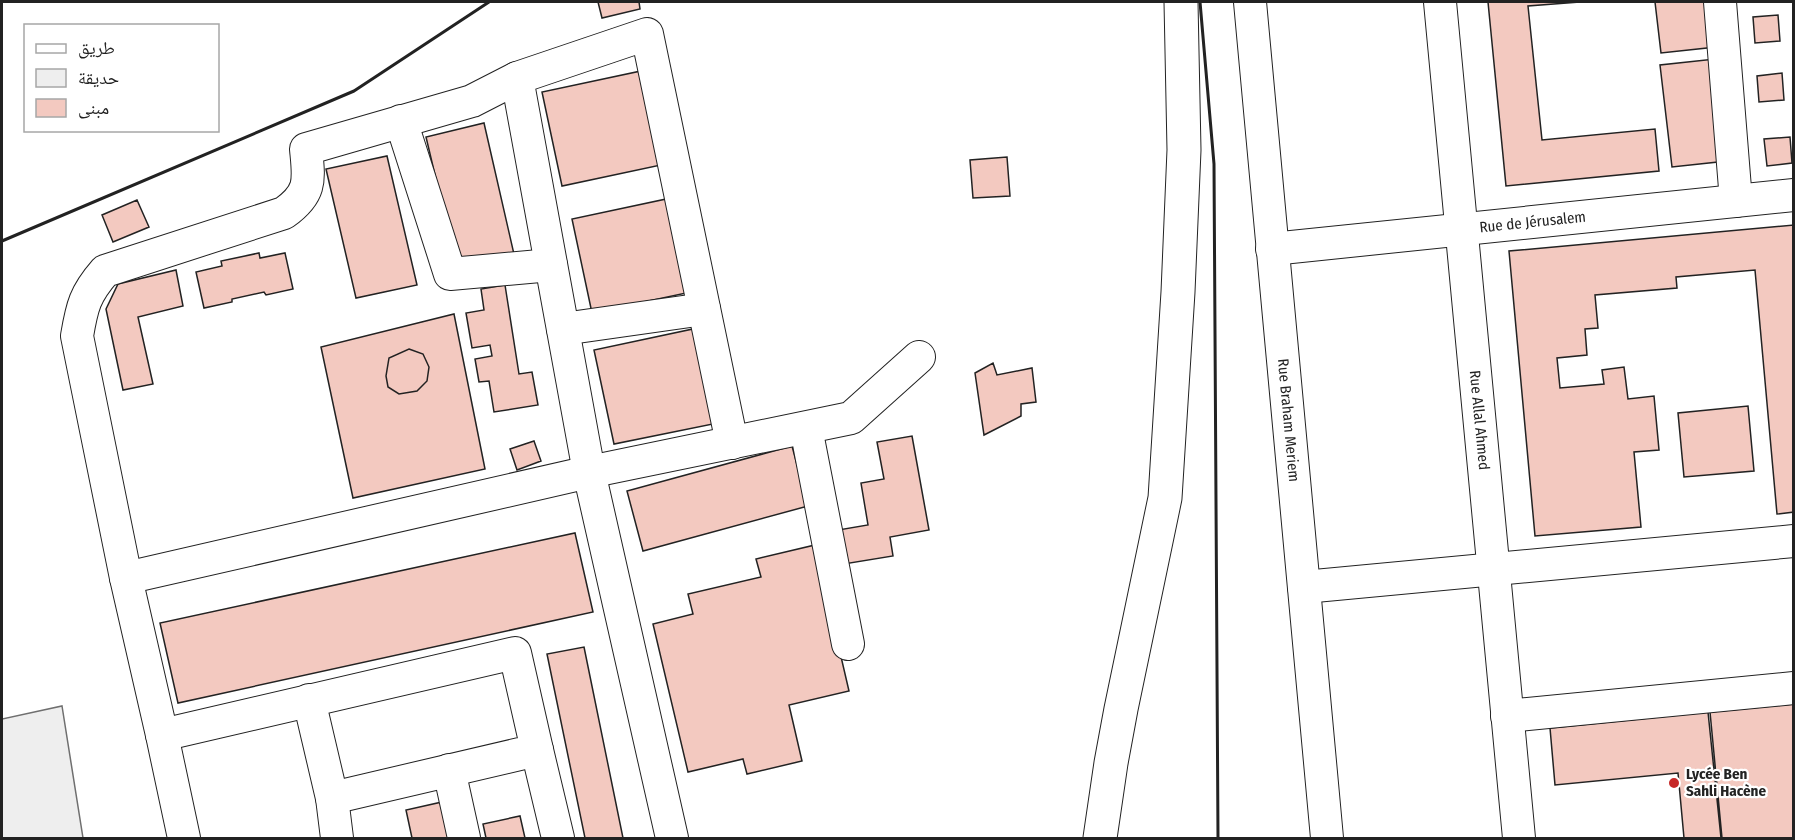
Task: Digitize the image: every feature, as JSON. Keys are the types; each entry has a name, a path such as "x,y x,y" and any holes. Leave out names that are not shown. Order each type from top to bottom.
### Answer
{"main road":[{"path":"1101,838 1113,752 1165,498 1184,150 1181,2"}],"street":[{"name":"Rue Braham Meriem","path":"1250,2 1327,838"},
{"name":"Rue Allal Ahmed","path":"1440,2 1519,838"},
{"path":"1720,2 1736,201"},
{"path":"184,838 126,578 78,336 81,309 91,287 105,271 284,213 298,203 304,195 308,177 306,148 472,101 517,78 647,34 732,443"},
{"path":"517,78 589,472 672,838"},
{"path":"401,121 450,274 551,265"},
{"name":"Rue de Jérusalem","path":"1272,249 1794,195"},
{"path":"563,329 704,309"},
{"path":"126,578 589,472 851,418 919,357"},
{"path":"806,428 848,644"},
{"path":"1304,587 1794,541"},
{"path":"162,735 515,653 558,838"},
{"path":"1507,716 1794,688"},
{"path":"309,700 332,798 337,838"},
{"path":"332,798 537,750"},
{"path":"449,770 464,838"}],"green space":[{"path":"62,706 83,838 2,838 2,719"}],"building":[{"path":"598,2 639,2 640,9 602,18"},
{"path":"1488,2 1580,2 1528,6 1542,140 1655,129 1659,171 1506,186"},
{"path":"1655,2 1711,2 1716,47 1661,53"},
{"path":"1778,15 1780,41 1755,43 1753,17"},
{"path":"1715,59 1727,161 1672,167 1660,65"},
{"path":"641,71 661,165 562,186 542,92"},
{"path":"1782,73 1784,100 1759,102 1757,76"},
{"path":"484,123 516,263 459,276 426,137"},
{"path":"1790,137 1792,163 1767,166 1764,139"},
{"path":"387,156 417,285 356,298 326,169"},
{"path":"1007,157 1010,196 973,198 970,160"},
{"path":"671,198 691,292 592,313 572,219"},
{"path":"137,200 149,227 113,242 102,215"},
{"path":"1794,225 1794,512 1777,514 1755,270 1676,277 1677,288 1595,295 1598,328 1585,329 1587,355 1557,358 1560,388 1604,384 1602,370 1624,367 1628,399 1654,396 1659,450 1634,452 1641,527 1535,536 1509,251"},
{"path":"259,253 260,258 285,253 293,289 266,295 264,292 204,308 196,272 222,266 221,261"},
{"path":"176,270 183,306 138,317 153,384 123,390 106,309 118,284"},
{"path":"505,285 519,374 532,372 538,405 494,412 489,381 479,382 475,359 492,356 490,345 472,348 466,313 484,310 481,289"},
{"path":"454,314 485,469 353,498 321,347"},
{"path":"693,329 713,424 614,444 594,350"},
{"path":"409,349 423,354 429,367 427,381 417,391 399,394 388,387 386,376 389,358"},
{"path":"993,363 997,375 1032,368 1036,402 1021,404 1021,416 984,435 975,373"},
{"path":"1748,406 1754,471 1684,477 1678,413"},
{"path":"912,436 929,530 890,537 893,556 844,564 838,530 868,525 861,483 884,479 877,442"},
{"path":"534,441 541,461 517,470 510,449"},
{"path":"792,446 808,506 643,551 627,491"},
{"path":"575,533 593,612 178,703 160,623"},
{"path":"815,545 849,691 789,705 802,761 747,774 743,759 688,772 653,624 693,614 688,594 761,577 756,559"},
{"path":"584,647 623,838 585,838 547,654"},
{"path":"1794,704 1794,838 1722,838 1710,712"},
{"path":"1708,712 1721,838 1684,838 1678,773 1555,785 1550,728"},
{"path":"442,802 449,838 412,838 406,810"},
{"path":"520,816 525,838 486,838 483,824"}],"wall":[{"path":"2,241 354,91 489,2"},
{"path":"1200,2 1214,164 1218,838"}],"place":[{"name":"Lycée Ben Sahli Hacène","path":"1674,783"}]}
